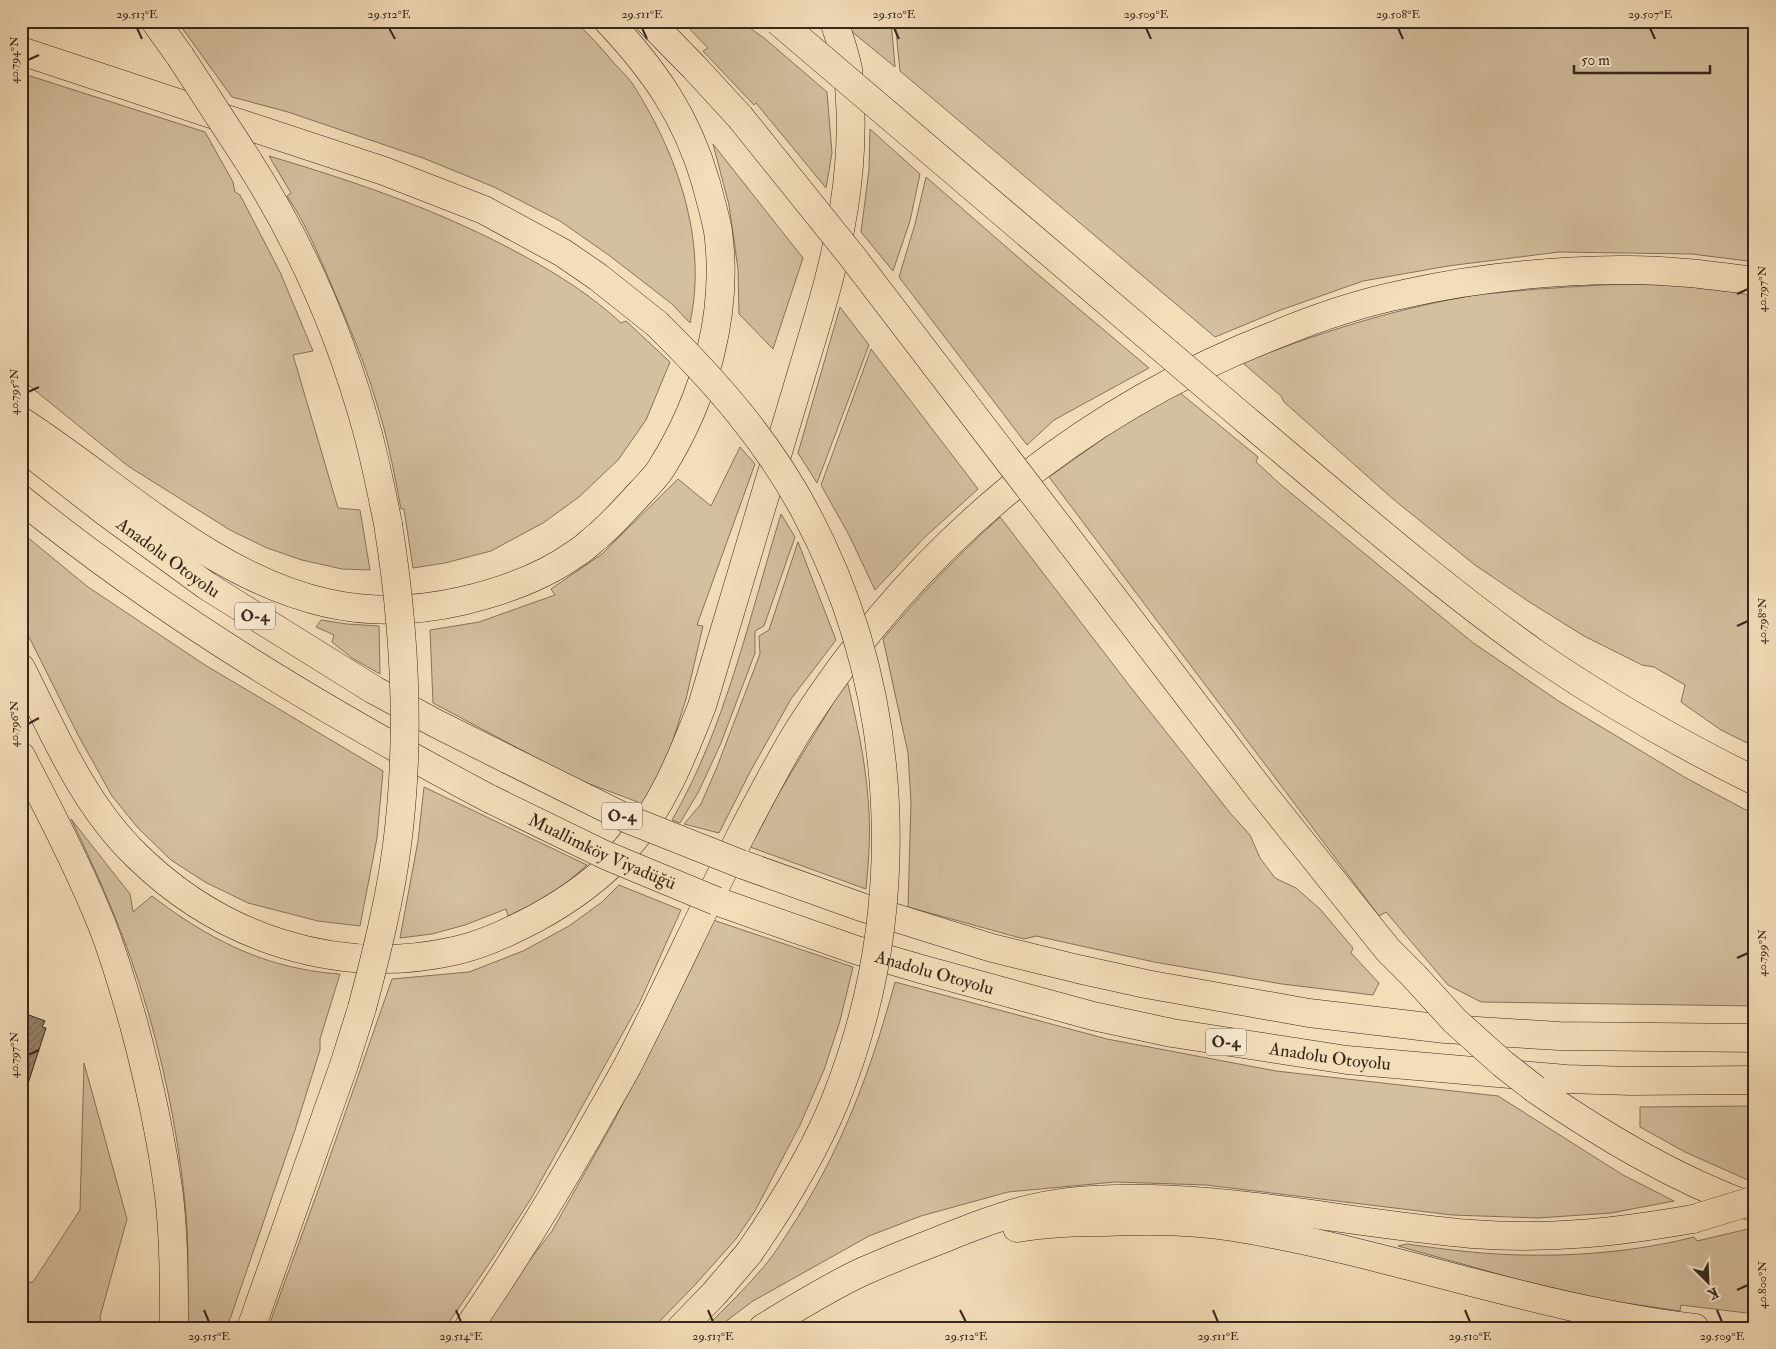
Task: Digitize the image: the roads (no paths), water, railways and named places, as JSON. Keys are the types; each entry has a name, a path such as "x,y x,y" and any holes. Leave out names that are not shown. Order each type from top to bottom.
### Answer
{"highway":[{"path":"154,21 180,56 247,159 281,217 327,315 346,363 368,433 388,524 401,616 404,678 403,768 397,844 379,944 362,1008 341,1074 251,1328"},
{"path":"21,421 58,445 159,520 220,559 273,585 328,603 391,610 435,607 493,594 534,577 575,555 617,520 661,470 697,400 713,345 718,314 720,271 718,231 710,195 695,150 676,108 656,77 608,21"},
{"path":"649,21 694,66 740,118 851,255 1260,791 1388,950 1455,1021 1502,1064 1535,1089 1590,1127 1677,1176 1755,1208"},
{"path":"778,21 1245,419 1414,561 1474,608 1596,694 1668,736 1755,781"},
{"path":"21,668 71,767 114,832 135,855 192,902 229,924 255,935 284,945 331,955 392,959 423,957 456,951 494,938 550,910 581,890 626,849 654,810 677,769 705,697 833,267 850,165 851,127 848,69 834,21"},
{"path":"21,51 384,170 476,206 526,231 564,253 658,324 695,361 729,399 752,429 782,472 806,513 844,597 858,640 874,708 883,766 886,830 882,926 872,982 857,1039 835,1102 804,1166 776,1214 749,1253 714,1294 681,1328"},
{"path":"468,1328 502,1280 542,1215 626,1068 700,914 767,786 801,727 882,615 931,561 1006,492 1088,431 1175,380 1236,350 1314,319 1400,294 1463,282 1529,274 1623,270 1692,274 1755,281"},
{"name":"Anadolu Otoyolu","path":"21,446 107,513 207,586 374,690 437,724 630,820 741,864 864,908 992,948 1078,970 1300,1011 1446,1029 1559,1036 1755,1038"},
{"name":"Muallimköy Viyadüğü","path":"21,499 62,532 178,614 295,690 371,735 490,799 605,855 716,901"},
{"path":"21,756 52,816 100,921 130,1010 149,1079 161,1140 169,1197 174,1285 174,1328"},
{"name":"Anadolu Otoyolu","path":"716,901 847,947 912,967 1093,1016 1182,1034 1347,1060 1566,1079 1631,1081 1755,1080"},
{"path":"763,1328 856,1275 968,1228 1017,1212 1068,1202 1134,1199 1216,1203 1471,1234 1518,1236 1580,1234 1623,1230 1693,1218 1755,1200"},
{"path":"906,1254 976,1236 1025,1227 1081,1222 1193,1222 1232,1227 1307,1242 1509,1292 1605,1313 1695,1328"}]}
